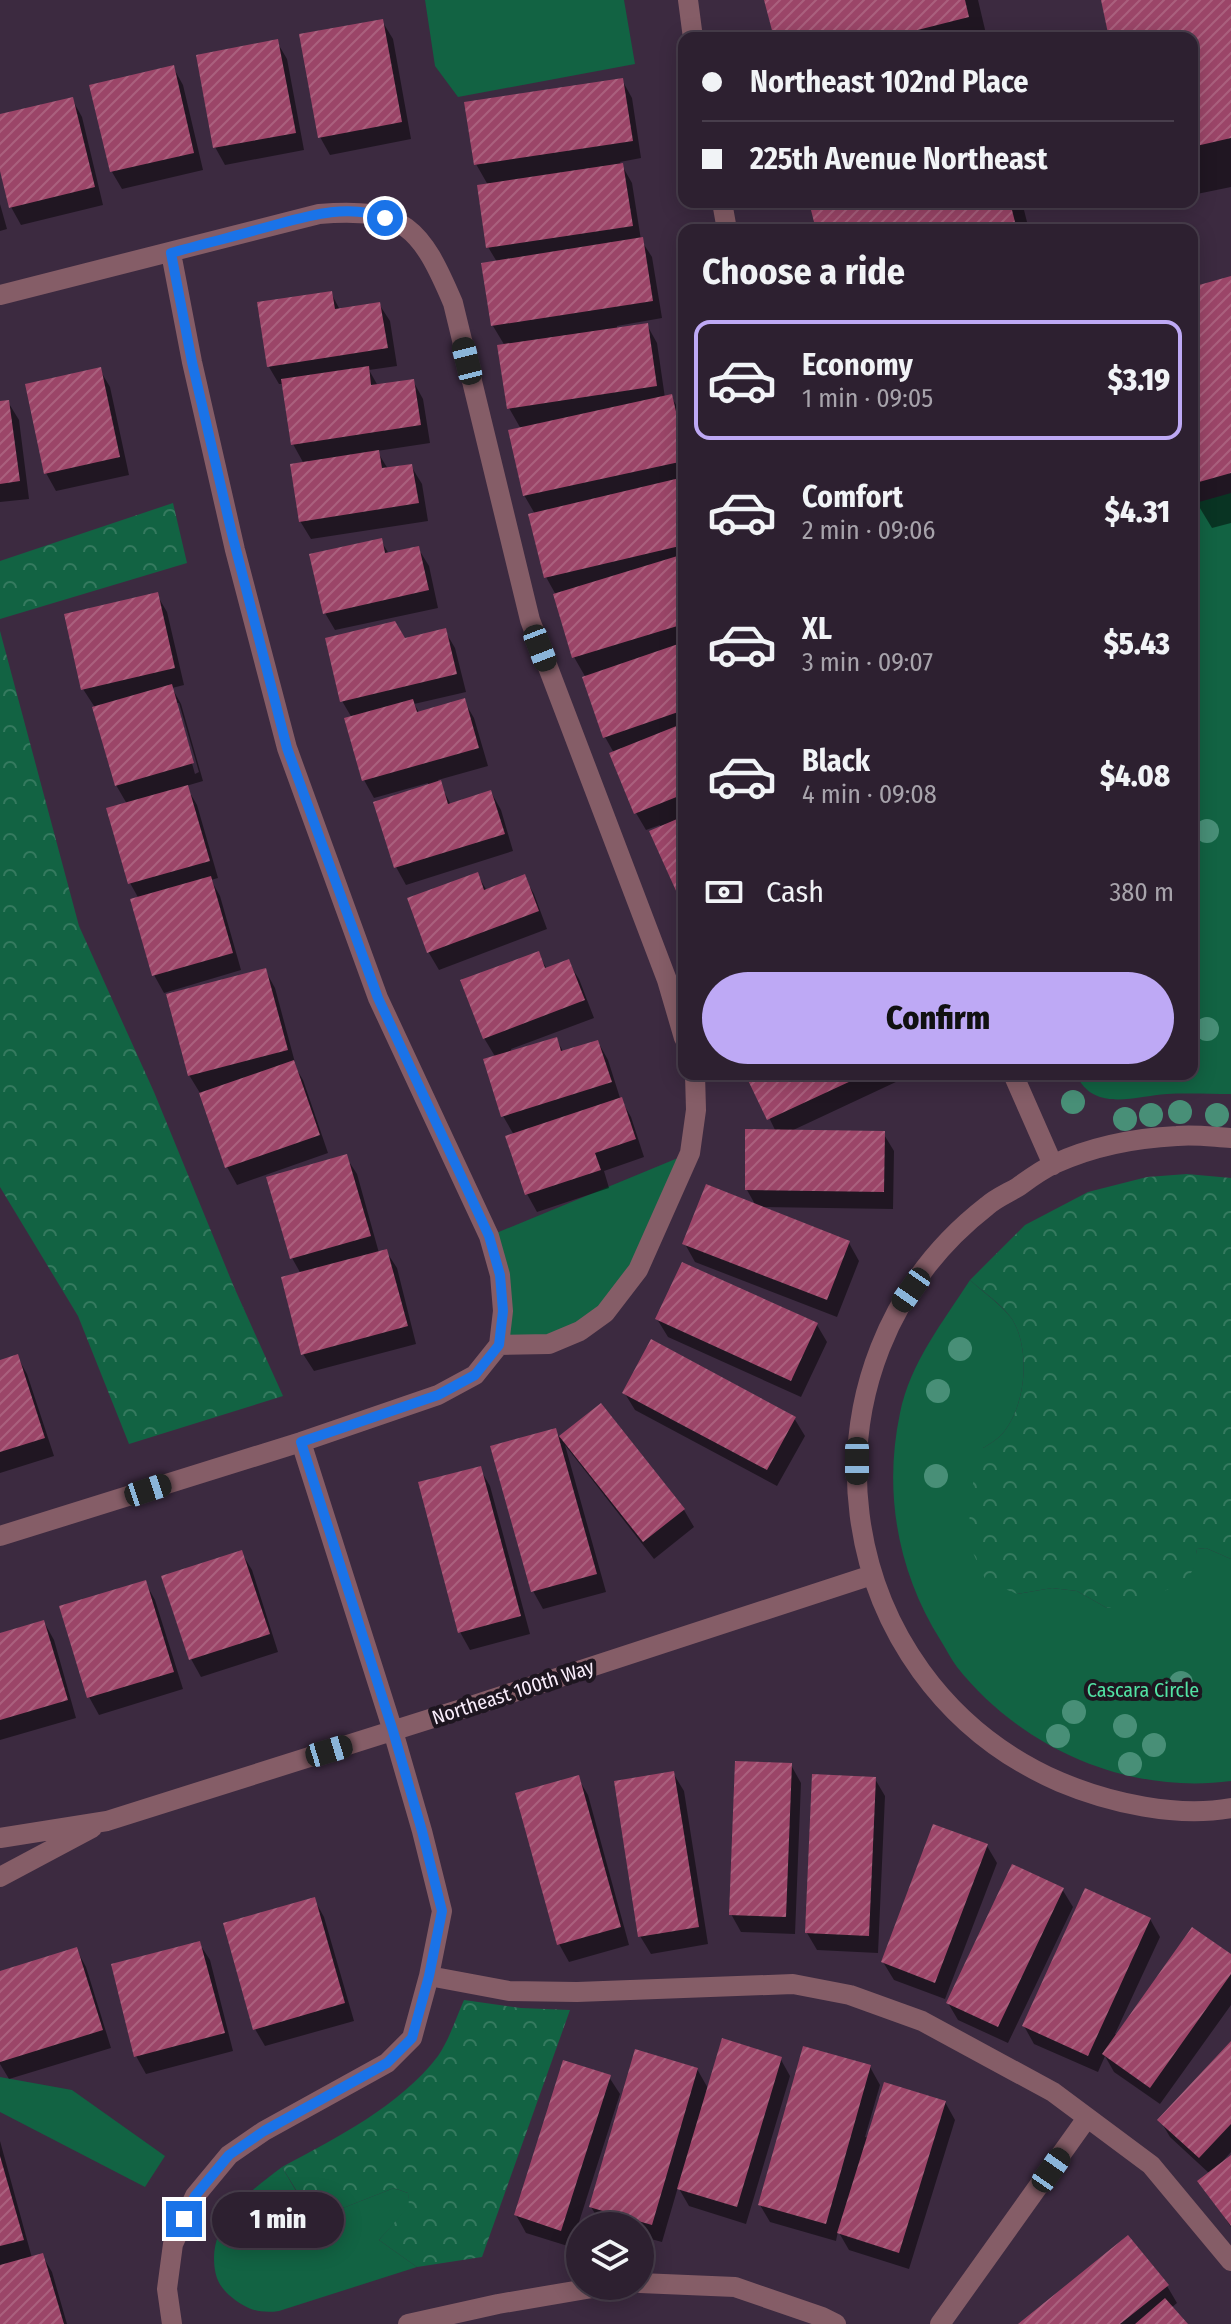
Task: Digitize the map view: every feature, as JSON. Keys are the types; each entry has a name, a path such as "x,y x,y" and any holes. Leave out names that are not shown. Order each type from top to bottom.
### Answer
{"street":[{"path":"688,0 692,32"},
{"path":"0,295 319,214 375,214 417,235 435,260 453,303 530,620 667,980 678,1018"},
{"path":"0,1536 301,1442 438,1395 475,1375 499,1345 503,1311 500,1275 489,1236 378,998 287,748 235,550 192,362 171,253"},
{"path":"499,1345 549,1344 580,1331 605,1313 638,1270 690,1153 696,1110 695,1080"},
{"path":"1016,1080 1053,1165"},
{"path":"1231,1138 1178,1135 1110,1146 1053,1165 987,1205 937,1252 898,1308 871,1371 857,1438 857,1506 872,1575 897,1637 933,1690 979,1735 1033,1770 1092,1796 1155,1809 1231,1808"},
{"path":"172,2324 167,2289 173,2244 195,2196 229,2155 387,2063 412,2038 442,1911 393,1731 301,1442"},
{"name":"Northeast 100th Way","path":"0,1838 107,1821 872,1575"},
{"name":"Northeast 100th Way","path":"0,1877 107,1821"},
{"path":"429,1976 509,1991 577,1992 793,1984 850,1995 922,2021 1053,2092 1151,2165 1231,2261"},
{"path":"940,2324 1087,2118"},
{"path":"654,2284 735,2287 836,2324"},
{"path":"408,2324 566,2292"}],"green space":[{"path":"425,0 624,0 635,64 458,97 435,66"},
{"path":"1231,493 1231,1094 1104,1098 1093,1094 1080,1080 1198,1080 1198,502"},
{"path":"173,503 187,563 0,619 0,561"},
{"path":"0,631 79,926 154,1092 234,1287 283,1396 129,1444 78,1316 0,1187"},
{"path":"690,1153 638,1270 580,1331 499,1345 489,1236"},
{"path":"1187,1174 1231,1178 1231,1559 1206,1548 1197,1549 1194,1568 1179,1583 1155,1595 1107,1608 1077,1591 1052,1588 1017,1594 986,1581 969,1544 970,1494 983,1448 1003,1433 1017,1408 1024,1361 1018,1331 1012,1319 970,1280 1025,1225 1088,1192 1147,1177"},
{"name":"Cascara Circle","path":"970,1280 1012,1319 1022,1346 1023,1377 1017,1408 1003,1433 983,1448 1017,1594 1052,1588 1077,1591 1107,1608 1193,1569 1197,1549 1206,1548 1231,1559 1231,1781 1192,1783 1154,1780 1079,1760 1045,1742 1012,1721 983,1696 955,1664 926,1615 914,1588 898,1532 893,1473 895,1443 911,1377"},
{"path":"464,2000 521,2008 570,2010 482,2257 417,2267 379,2240 409,2206 408,2193 394,2188 325,2215 312,2216 282,2167 366,2119 423,2074 438,2056"},
{"path":"0,2077 72,2090 165,2156 145,2187 0,2112"},
{"path":"282,2167 306,2208 325,2215 394,2188 408,2193 410,2206 379,2240 417,2267 279,2311 259,2311 235,2300 217,2278 214,2257 216,2242 228,2216"}],"building":[{"path":"764,0 965,0 969,17 910,32 772,32"},
{"path":"1101,0 1231,0 1231,138 1198,146 1198,32 1108,32"},
{"path":"383,19 402,122 318,138 299,34"},
{"path":"278,39 296,133 213,148 196,55"},
{"path":"174,65 194,153 110,172 89,85"},
{"path":"623,78 633,141 474,165 464,102"},
{"path":"73,97 95,187 9,208 0,171 0,114"},
{"path":"623,163 633,226 486,248 477,185"},
{"path":"810,208 1012,208 1016,224 814,224"},
{"path":"643,237 653,301 491,326 481,263"},
{"path":"1231,276 1231,473 1198,482 1198,285"},
{"path":"332,291 335,309 380,302 388,348 267,367 257,302"},
{"path":"648,323 657,386 507,409 497,345"},
{"path":"369,366 371,385 414,379 421,425 291,445 281,379"},
{"path":"101,367 120,457 44,474 25,384"},
{"path":"672,394 678,420 678,462 523,496 508,430"},
{"path":"9,400 20,481 0,484 0,401"},
{"path":"379,450 382,468 412,464 419,503 299,522 290,464"},
{"path":"678,478 678,546 544,578 528,514"},
{"path":"382,538 385,553 419,546 429,590 323,614 309,554"},
{"path":"678,556 678,626 572,658 553,594"},
{"path":"158,592 175,668 81,690 64,614"},
{"path":"395,621 405,638 446,628 457,674 340,702 325,638"},
{"path":"678,644 678,712 603,738 582,677"},
{"path":"172,684 194,763 115,786 92,707"},
{"path":"465,698 479,748 362,781 344,718 413,699 417,712"},
{"path":"678,725 678,796 634,814 609,753"},
{"path":"441,780 448,804 491,790 505,834 394,868 373,802"},
{"path":"188,785 210,861 128,884 106,808"},
{"path":"678,819 678,893 677,893 649,831"},
{"path":"478,872 484,890 525,874 539,911 427,953 407,898"},
{"path":"211,876 233,953 152,976 130,899"},
{"path":"539,951 545,968 569,959 585,1000 483,1039 460,980"},
{"path":"266,968 288,1050 188,1076 166,994"},
{"path":"557,1037 561,1051 598,1040 612,1082 501,1117 483,1059"},
{"path":"294,1060 320,1135 225,1168 199,1093"},
{"path":"748,1080 853,1080 767,1120"},
{"path":"622,1097 636,1139 595,1153 601,1170 525,1195 505,1136"},
{"path":"745,1129 885,1131 884,1192 745,1190"},
{"path":"347,1154 371,1236 290,1259 266,1177"},
{"path":"706,1184 850,1241 827,1300 682,1244"},
{"path":"387,1249 408,1326 301,1355 281,1277"},
{"path":"682,1262 818,1323 791,1381 655,1319"},
{"path":"651,1339 796,1417 767,1470 622,1393"},
{"path":"18,1354 45,1438 0,1452 0,1360"},
{"path":"601,1403 685,1509 643,1542 559,1436"},
{"path":"556,1428 597,1574 531,1592 490,1446"},
{"path":"481,1466 521,1616 458,1633 418,1482"},
{"path":"242,1550 270,1634 189,1660 161,1576"},
{"path":"146,1580 174,1672 87,1698 59,1606"},
{"path":"44,1620 68,1700 0,1720 0,1633"},
{"path":"735,1761 792,1763 786,1917 729,1915"},
{"path":"674,1771 699,1927 638,1937 614,1781"},
{"path":"812,1774 876,1777 869,1936 805,1933"},
{"path":"579,1775 621,1927 557,1945 515,1793"},
{"path":"933,1824 988,1844 935,1983 881,1962"},
{"path":"1012,1864 1064,1888 998,2027 946,2003"},
{"path":"1085,1888 1151,1918 1088,2056 1022,2026"},
{"path":"315,1897 345,2003 253,2030 223,1923"},
{"path":"1192,1927 1231,1954 1231,1974 1150,2088 1102,2054"},
{"path":"200,1941 225,2033 134,2057 111,1964"},
{"path":"77,1947 103,2030 0,2062 0,1971"},
{"path":"722,2038 782,2057 737,2207 677,2189"},
{"path":"1231,2041 1231,2124 1199,2158 1157,2120"},
{"path":"803,2046 871,2065 826,2224 758,2205"},
{"path":"635,2049 698,2068 654,2218 654,2212 606,2212 589,2207"},
{"path":"563,2060 611,2075 561,2231 514,2215"},
{"path":"884,2082 946,2101 899,2253 837,2233"},
{"path":"1231,2155 1231,2226 1197,2181"},
{"path":"0,2156 24,2240 0,2246"},
{"path":"1128,2235 1169,2285 1120,2324 1018,2324"},
{"path":"43,2253 64,2324 0,2324 0,2265"},
{"path":"1165,2298 1188,2324 1135,2324"}],"route":[{"path":"184,2219 195,2196 229,2155 264,2131 387,2063 412,2038 442,1911 393,1731 301,1442 438,1395 475,1375 499,1345 503,1311 500,1275 489,1236 378,998 287,748 232,534 192,362 171,253 319,214 348,212 385,218"}]}
